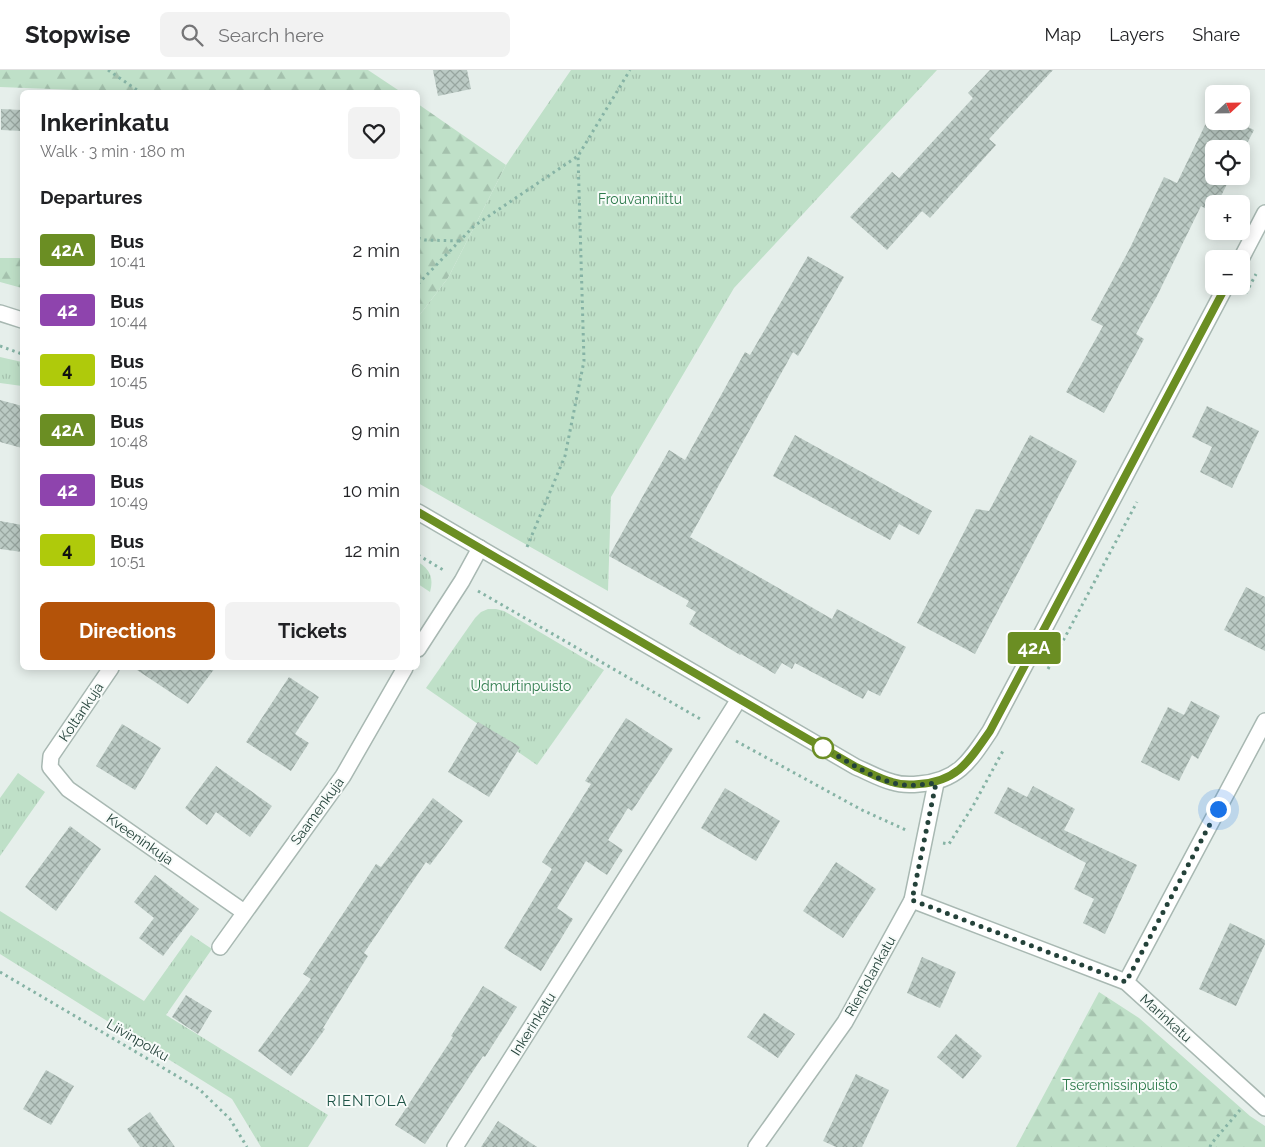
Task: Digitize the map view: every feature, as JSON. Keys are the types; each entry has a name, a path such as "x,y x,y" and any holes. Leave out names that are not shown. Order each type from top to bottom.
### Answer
{"street":[{"path":"1246,250 1265,214"},
{"path":"420,513 856,767 892,783 906,785 936,783 952,776 968,762 990,731 1221,295"},
{"path":"0,314 20,319"},
{"path":"420,645 462,581 480,548"},
{"name":"Koltankuja","path":"51,756 110,670"},
{"name":"Saamenkuja","path":"220,947 343,776 404,670"},
{"name":"Inkerinkatu","path":"455,1147 739,699"},
{"path":"1126,982 1265,721"},
{"name":"Kveeninkuja","path":"51,756 50,767 68,789 244,912"},
{"name":"Rientolankatu","path":"756,1147 844,1022 912,900 936,783"},
{"name":"Marinkatu","path":"912,900 1126,982 1265,1108"}],"path":[{"path":"108,70 137,90"},
{"path":"420,282 474,226 578,156 630,70"},
{"path":"527,547 565,456 584,361 578,156"},
{"path":"420,239 460,241"},
{"path":"0,346 20,353"},
{"path":"420,556 704,721"},
{"path":"736,741 862,810 908,831"},
{"name":"Liivinpolku","path":"0,972 198,1089 230,1119 247,1147"},
{"path":"1210,1147 1252,1096"}],"green space":[{"path":"0,70 368,70 398,90 77,90 0,87"},
{"name":"Frouvanniittu","path":"571,70 937,70 734,288 611,497 608,591 420,484 420,314 448,278 506,165"},
{"path":"420,105 506,165 448,278 420,314"},
{"path":"0,258 20,258 20,287 0,282"},
{"path":"0,357 20,362 20,386 0,383"},
{"path":"420,564 430,574 432,582 430,592 420,585"},
{"name":"Udmurtinpuisto","path":"488,609 504,611 604,670 537,765 426,688 475,618 481,612"},
{"path":"18,773 45,792 0,856 0,798"},
{"path":"0,911 144,1001 191,935 212,949 166,1015 328,1115 308,1147 261,1147 232,1099 0,954"},
{"name":"Tseremissinpuisto","path":"1099,992 1139,1018 1250,1116 1265,1126 1265,1147 1016,1147"}],"building":[{"path":"433,70 467,70 471,89 438,96"},
{"path":"990,70 1053,70 989,139 996,145 930,218 922,211 887,250 850,217 892,172 899,178 973,98 968,93"},
{"path":"1,109 20,110 20,131 1,130"},
{"path":"1205,125 1205,130 1250,130 1250,128 1254,130 1249,140 1205,140 1205,185 1226,185 1222,195 1205,195 1205,208 1201,206 1157,296 1136,334 1144,339 1104,413 1066,392 1103,326 1091,320 1129,250 1164,177 1177,183"},
{"path":"808,256 844,277 798,356 793,352 690,537 832,619 837,609 906,647 880,696 868,690 863,699 795,663 792,669 782,663 775,674 740,655 689,624 696,612 686,606 689,601 609,556 669,450 685,460 745,352 750,355"},
{"path":"0,400 20,405 20,447 0,442"},
{"path":"1207,406 1259,431 1232,488 1200,472 1212,447 1192,437"},
{"path":"795,435 932,511 919,535 899,524 890,540 773,476"},
{"path":"1030,435 1077,461 975,654 917,623 976,509 989,511"},
{"path":"0,521 20,525 20,552 0,549"},
{"path":"1246,587 1265,597 1265,651 1224,630"},
{"path":"137,670 214,670 188,704"},
{"path":"289,677 319,697 295,734 309,743 291,771 246,742"},
{"path":"1191,701 1220,716 1198,759 1192,755 1179,781 1141,762 1168,707 1184,715"},
{"path":"626,718 673,749 632,811 628,808 608,840 623,850 607,875 586,861 557,908 573,919 541,971 504,948 552,869 542,862 591,784 585,781"},
{"path":"478,722 520,747 489,797 448,772"},
{"path":"122,724 161,748 135,790 96,766"},
{"path":"216,766 272,806 250,837 216,812 207,825 185,808"},
{"path":"1033,786 1075,809 1064,830 1137,865 1105,934 1083,923 1094,899 1074,889 1086,863 994,813 1008,787 1027,797"},
{"path":"725,788 780,821 756,861 701,828"},
{"path":"433,798 463,821 430,865 426,862 364,953 368,956 323,1028 325,1029 291,1076 258,1051 311,979 303,974 376,864 381,867"},
{"path":"70,826 101,849 56,911 25,887"},
{"path":"836,862 876,889 843,938 803,911"},
{"path":"155,875 199,909 163,956 139,938 154,918 134,902"},
{"path":"1230,923 1265,940 1265,944 1236,1006 1199,989"},
{"path":"922,957 956,972 940,1008 907,993"},
{"path":"483,986 517,1007 425,1144 395,1125 453,1037 451,1036"},
{"path":"186,995 212,1011 198,1034 172,1017"},
{"path":"764,1013 795,1034 778,1058 747,1037"},
{"path":"956,1034 982,1056 963,1079 937,1057"},
{"path":"46,1070 74,1086 51,1125 23,1109"},
{"path":"856,1074 889,1090 862,1147 836,1147 823,1141"},
{"path":"150,1112 175,1147 140,1147 127,1129"},
{"path":"498,1121 537,1147 481,1147"}],"bus line":[{"name":"42A","path":"420,513 856,767 892,783 906,785 936,783 952,776 968,762 990,731 1221,295"}],"district":[{"name":"RIENTOLA","path":"367,1101"}],"route":[{"path":"823,748 856,767 892,783 906,785 936,783 912,900 1126,982 1218,809"}]}
